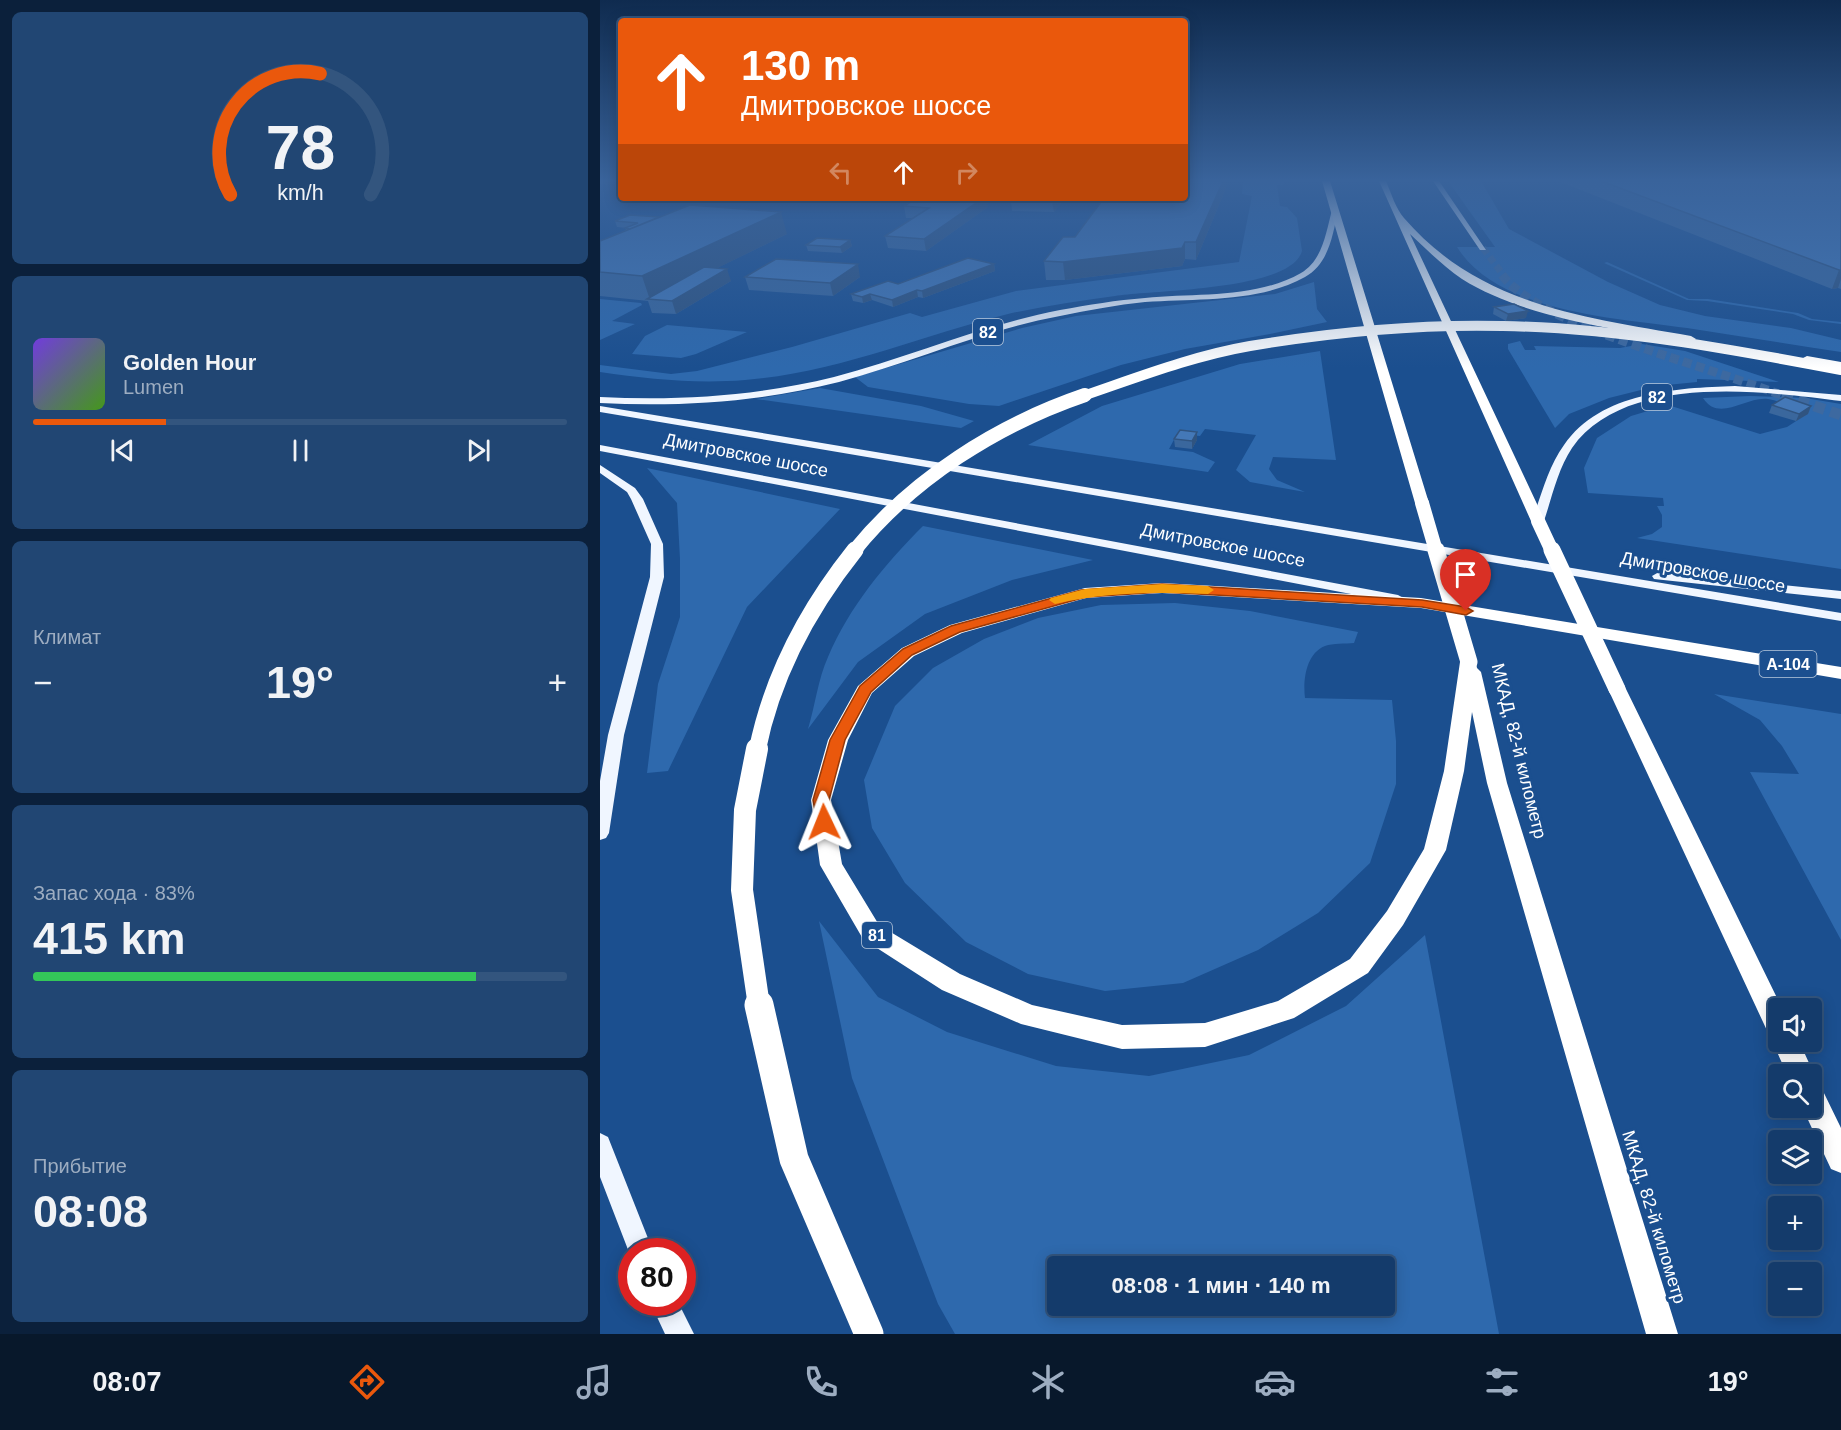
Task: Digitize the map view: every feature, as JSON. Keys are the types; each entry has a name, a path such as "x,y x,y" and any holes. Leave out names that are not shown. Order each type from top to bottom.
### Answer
{"highway":[{"name":"МКАД, 82-й километр","path":"1344,243 1469,662 1497,783 1662,1334"},
{"path":"1411,243 1538,521 1768,1006"},
{"path":"1425,243 1468,278 1494,291 1534,305 1661,334 1841,365"},
{"path":"869,1334 794,1160 758,1000 742,890 745,810 763,721 790,650 827,585 873,528 929,479 986,440 1044,409 1102,387 1173,365 1249,346 1389,329 1504,326 1648,337 1708,345 1841,370"},
{"name":"81","path":"1422,603 1162,588 1085,593 956,629 908,652 865,690 838,740 821,800 831,865 871,932 951,982 1030,1016 1122,1037 1205,1035 1285,1010 1359,966 1395,918 1435,850 1454,771 1469,662"},
{"name":"Дмитровское шоссе","path":"1422,603 1841,673"},
{"path":"1822,1118 1841,1159"}],"main road":[{"name":"82","path":"600,400 678,402 741,397 809,386 867,371 1005,326 1057,314 1146,300 1262,289 1286,283 1306,274 1319,262 1326,243"},
{"path":"1479,243 1483,249"},
{"name":"82","path":"1538,521 1569,445 1598,418 1621,406 1652,397 1695,391 1743,389 1841,398"},
{"name":"Дмитровское шоссе","path":"600,409 1841,617"},
{"name":"Дмитровское шоссе","path":"600,447 913,509 1422,603"},
{"path":"600,468 631,490 657,544 657,577 616,735 600,833"},
{"path":"1491,557 1841,595"},
{"path":"600,1145 635,1238"},
{"path":"670,1316 680,1334"}],"shaded area":[{"path":"1243,243 1301,243 1302,251 1292,264 1273,274 1248,281 1188,290 1115,296 1021,311 812,370 727,381 654,379 600,372 600,365 671,374 697,371 792,347 910,313 922,317 1016,291 1239,262"},
{"path":"1492,243 1536,243 1608,282 1660,305 1705,316 1791,328 1841,340 1841,352 1595,315 1530,299 1501,286 1476,269 1457,247 1495,247"},
{"path":"1607,262 1689,299 1708,299 1798,313 1812,319 1841,322 1841,324 1809,320 1793,314 1687,300 1604,263"},
{"path":"1314,282 1317,309 1327,322 1185,349 1121,365 999,406 969,404 868,387 855,377 1022,328 1076,316 1275,294"},
{"path":"600,299 641,303 642,305 612,321 635,324 600,340"},
{"path":"667,325 747,332 681,358 632,354 645,336"},
{"path":"1520,341 1525,350 1536,350 1534,346 1620,348 1642,344 1685,351 1779,382 1697,379 1697,382 1657,386 1609,398 1569,414 1555,428 1508,349 1508,344"},
{"path":"1320,351 1336,460 1273,457 1269,469 1277,480 1305,492 1250,482 1236,470 1256,435 1205,429 1200,436 1177,434 1169,449 1193,452 1215,462 1208,472 1028,445 1102,406 1240,364"},
{"path":"820,388 921,406 974,421 961,428 756,399"},
{"path":"1750,396 1805,398 1841,404 1841,569 1637,538 1652,534 1662,527 1662,515 1657,506 1664,506 1663,498 1588,493 1584,468 1597,438 1631,416 1668,405 1760,434 1787,427 1807,414 1768,399 1751,401 1725,409 1709,405 1703,398"},
{"path":"647,468 840,509 747,607 668,771 647,773 658,684 680,617 680,559 677,503"},
{"path":"923,526 1093,560 1012,580 925,614 858,662 808,729 825,665 847,620 869,587"},
{"path":"1175,603 1250,611 1358,632 1354,643 1325,646 1313,655 1305,677 1304,692 1305,698 1392,700 1396,741 1396,784 1370,863 1318,913 1258,950 1183,983 1105,991 1028,974 966,942 905,883 872,828 864,780 895,706 933,668 984,639 1038,618 1101,605"},
{"path":"1714,694 1841,714 1841,940 1750,772 1799,774 1782,746 1760,720"},
{"path":"819,921 878,997 947,1032 1056,1066 1149,1076 1249,1055 1346,1006 1425,935 1499,1334 955,1334 938,1304 852,1078"}],"building":[{"path":"600,243 713,243 642,276 600,272"},
{"path":"809,243 845,243 840,247 806,245"},
{"path":"1058,243 1184,243 1182,248 1063,262 1044,261"},
{"path":"1767,243 1841,243 1841,270"},
{"path":"968,258 994,264 892,300 870,294 862,297 851,294 888,281 898,284"},
{"path":"776,259 858,264 830,283 745,277"},
{"path":"704,267 727,269 672,301 647,299"},
{"path":"1514,304 1528,311 1508,314 1494,307"},
{"path":"1785,397 1811,406 1799,414 1772,405"},
{"path":"1180,430 1197,432 1192,441 1174,439"}],"tunnel":[{"path":"1483,248 1504,276"},
{"path":"1502,275 1534,302 1580,324 1628,343 1787,397"},
{"path":"1782,395 1841,415"}],"slow traffic":[{"path":"1055,600 1085,593 1162,588 1208,590"}],"route":[{"path":"824,822 821,800 838,740 865,690 908,652 956,629 1031,606 1085,593 1162,588 1422,603 1466,611"}]}
